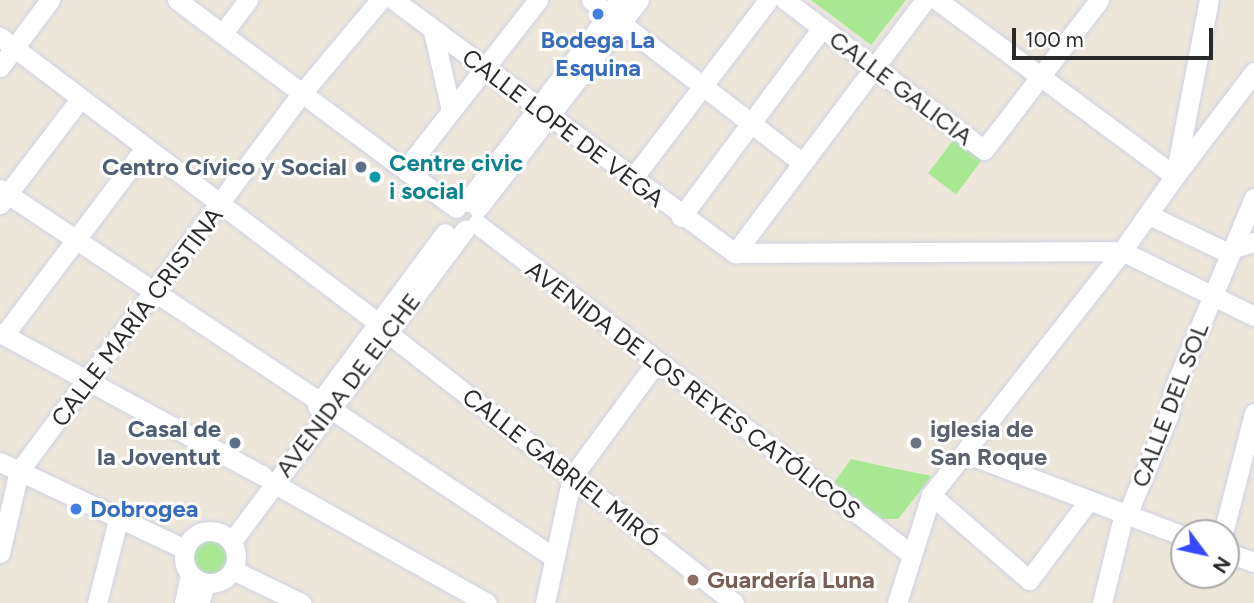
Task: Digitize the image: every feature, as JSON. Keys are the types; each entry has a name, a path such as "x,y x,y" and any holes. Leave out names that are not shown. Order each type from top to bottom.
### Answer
{"street":[{"path":"0,67 7,43 50,0"},
{"name":"AVENIDA DE LOS REYES CATÓLICOS","path":"177,0 911,554"},
{"path":"222,34 248,0"},
{"name":"CALLE MARÍA CRISTINA","path":"0,553 19,471 222,206 302,93 380,0"},
{"name":"CALLE LOPE DE VEGA","path":"394,0 633,178 681,217 735,253"},
{"path":"405,170 538,0"},
{"path":"591,0 617,12 702,85 803,163"},
{"name":"AVENIDA DE ELCHE","path":"226,537 545,113 617,12 639,0"},
{"path":"633,178 768,0"},
{"name":"CALLE GALICIA","path":"785,0 984,150 1040,77"},
{"path":"735,253 925,0"},
{"path":"937,0 1175,176"},
{"path":"1040,77 1099,0"},
{"path":"1175,176 1209,0"},
{"path":"681,217 822,28"},
{"path":"433,31 451,110"},
{"name":"CALLE GABRIEL MIRÓ","path":"7,43 384,328 734,603"},
{"path":"897,603 931,495 1122,251 1254,72"},
{"path":"80,99 3,196 157,292 555,558"},
{"path":"145,148 2,334 487,603"},
{"name":"CALLE DEL SOL","path":"1102,603 1126,514 1254,198"},
{"path":"1149,215 1224,251 1254,242"},
{"path":"735,253 1122,251 1254,316"},
{"path":"545,603 572,477 656,364"},
{"path":"1227,519 1254,413"},
{"path":"965,453 1170,531"},
{"path":"0,462 118,520 185,549 198,579 199,603"},
{"path":"931,495 1029,580 1090,500"},
{"path":"97,603 118,520"},
{"path":"185,549 200,533 226,537 237,556 233,570 221,581 198,579"},
{"path":"233,570 301,603"},
{"path":"184,603 198,579"}],"green space":[{"path":"811,0 906,0 871,45"},
{"path":"954,139 982,160 956,194 928,173"},
{"path":"851,459 932,476 898,519 881,519 833,484"},
{"path":"211,536 226,542 232,557 226,572 211,578 196,572 190,557 196,542"}],"place":[{"name":"Bodega La Esquina","path":"598,14"},
{"name":"Centro Cívico y Social","path":"361,167"},
{"name":"Centre civic i social","path":"375,177"},
{"name":"Casal de la Joventut","path":"235,443"},
{"name":"iglesia de San Roque","path":"916,443"},
{"name":"Dobrogea","path":"76,509"},
{"name":"Guardería Luna","path":"693,580"}]}
